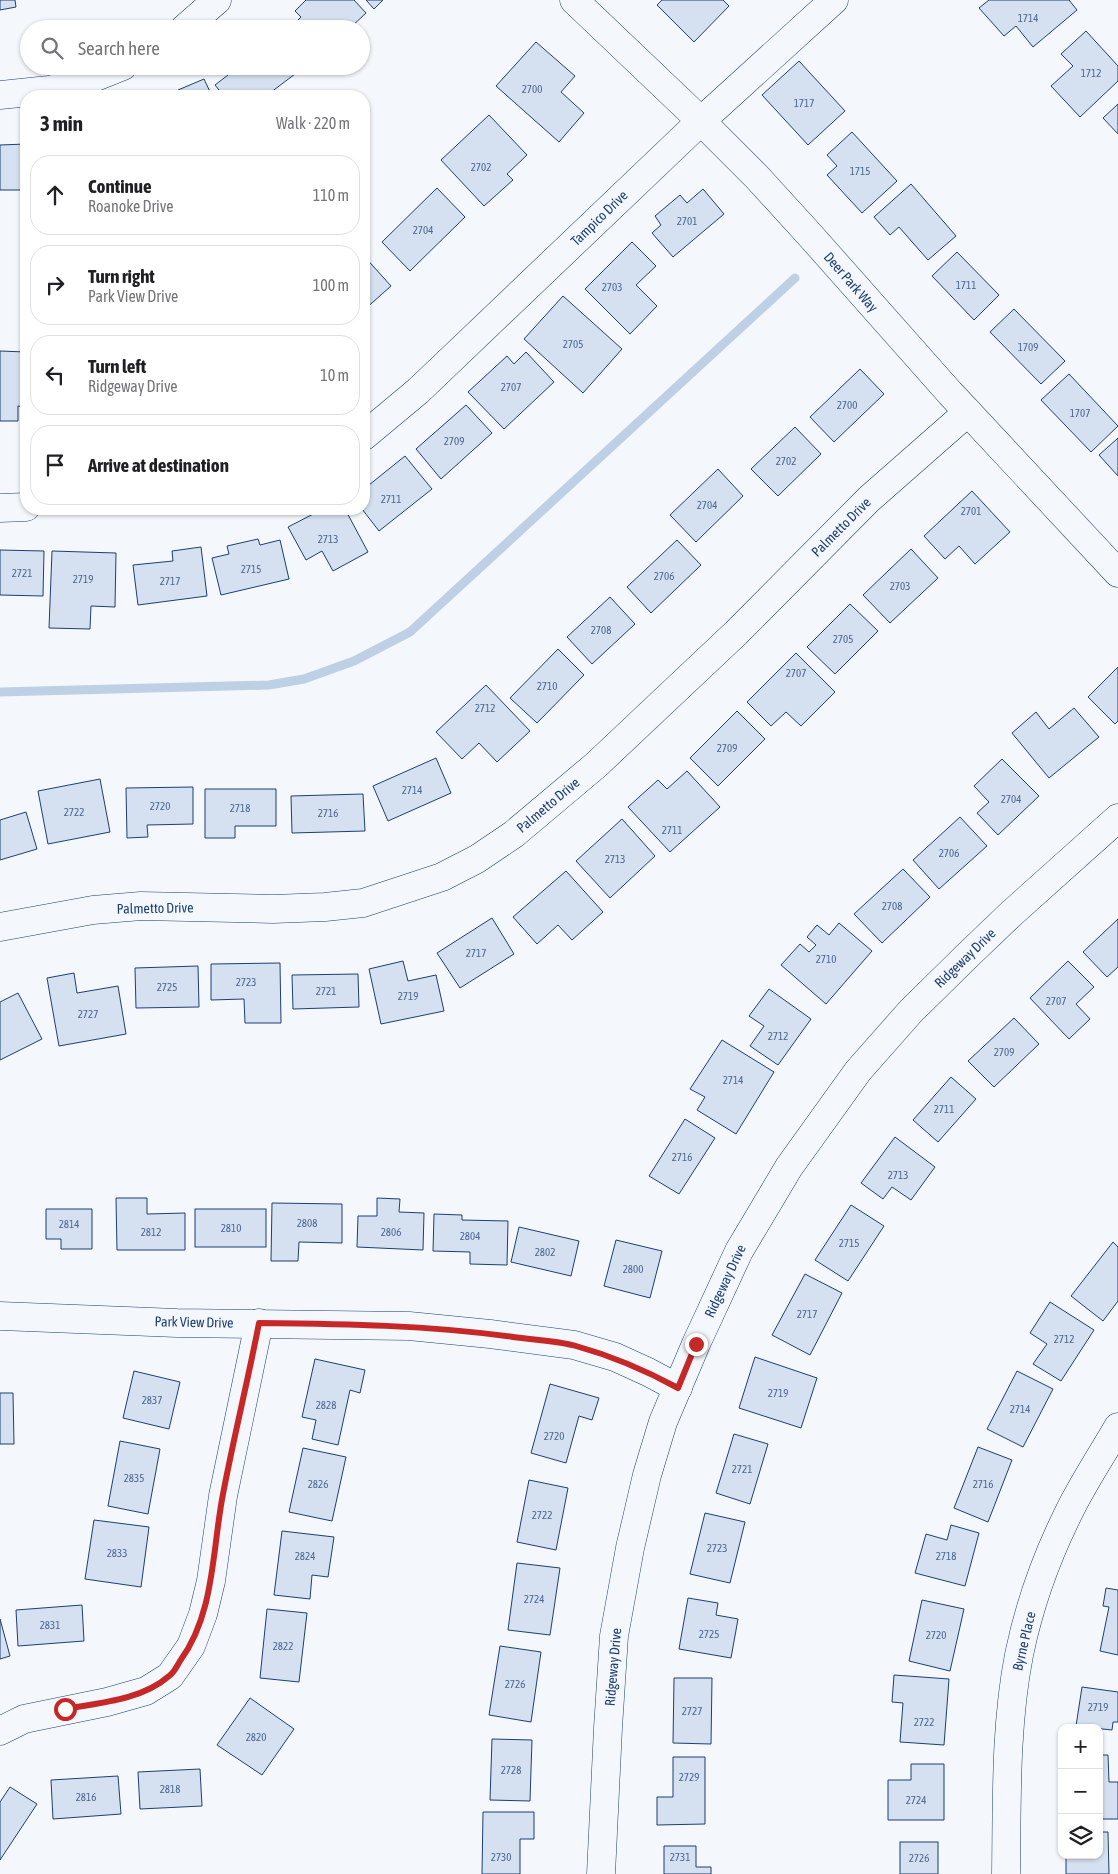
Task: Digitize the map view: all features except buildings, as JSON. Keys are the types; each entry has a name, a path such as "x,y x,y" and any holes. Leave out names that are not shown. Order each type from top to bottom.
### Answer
{"street":[{"path":"194,20 217,0"},
{"name":"Deer Park Way","path":"574,0 701,120 810,234 858,291 1118,573"},
{"name":"Tampico Drive","path":"370,431 418,391 701,120 834,0"},
{"path":"50,90 100,75"},
{"path":"0,95 20,93"},
{"name":"Palmetto Drive","path":"0,928 93,910 141,906 274,909 363,903 442,877 477,859 514,834 596,765 736,633 869,499 968,412"},
{"path":"0,508 20,507"},
{"name":"Ridgeway Drive","path":"601,1874 614,1636 630,1548 647,1475 663,1422 739,1250 789,1167 858,1071 911,1011 969,954 1118,818"},
{"name":"Park View Drive","path":"0,1316 177,1323 409,1326 490,1334 574,1345 615,1358 648,1372 678,1388"},
{"path":"0,1731 24,1719 107,1702 146,1691 170,1676 191,1646 203,1614 211,1581 222,1496 259,1323"},
{"name":"Byrne Place","path":"1006,1874 1010,1730 1020,1654 1048,1561 1069,1512 1118,1427"}],"waterway":[{"path":"0,692 269,685 304,679 354,661 410,632 795,278"}],"route":[{"path":"65,1709 107,1702 146,1691 170,1676 191,1646 203,1614 211,1581 222,1496 259,1323 409,1326 574,1345 615,1358 648,1372 678,1388 696,1344"}]}
